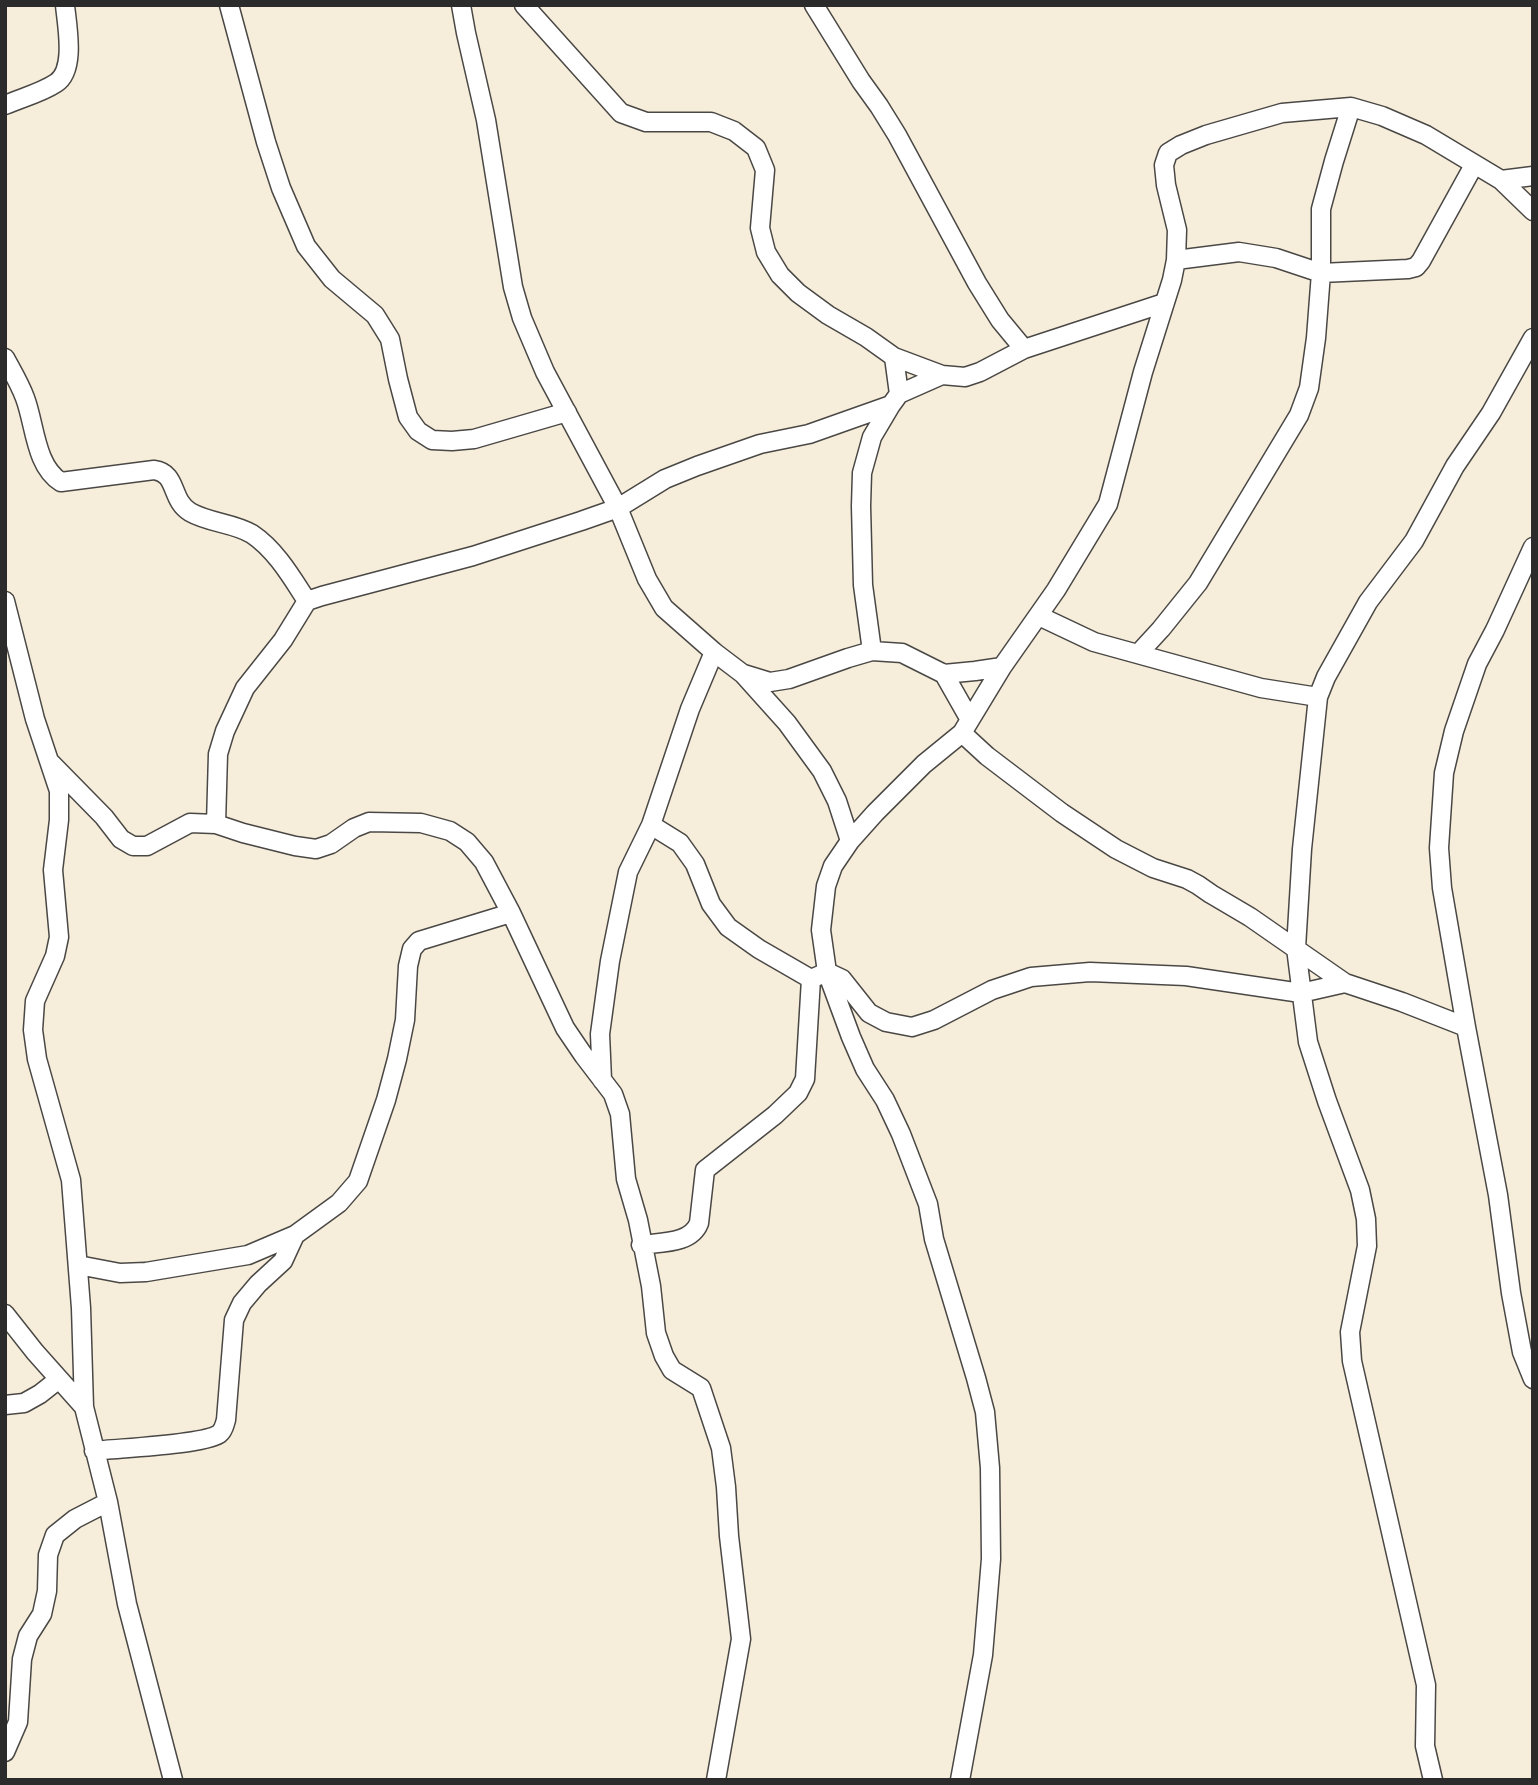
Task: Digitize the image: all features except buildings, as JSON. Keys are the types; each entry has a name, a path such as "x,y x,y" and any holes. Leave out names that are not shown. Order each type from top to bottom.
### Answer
{"street":[{"path":"5,105 58,82 69,62 65,5"},
{"path":"229,5 266,142 281,188 306,246 332,279 375,315 390,339 408,416 418,431 432,440 452,442 474,439 567,412"},
{"path":"461,5 486,120 513,287 522,318 545,372 618,508 648,579 664,608 743,674 788,723 822,771 837,801 850,841"},
{"path":"524,5 621,113 646,122 711,122 734,131 756,148 765,170 760,228 766,253 780,275 798,293 828,315 894,357 942,376 965,377 1024,349 1164,303"},
{"path":"814,5 897,135 977,284 1000,320 1024,349"},
{"path":"1138,654 1198,583 1299,415 1309,388 1316,338 1321,273 1321,209 1351,107"},
{"path":"641,1245 687,1237 696,1231 705,1170 775,1115 798,1093 805,1079 819,976 826,886 832,866 875,813 965,726 1080,553 1108,504 1176,260 1177,230 1164,165 1168,153 1206,135 1282,113 1351,107 1382,116 1426,135 1501,180 1533,211"},
{"path":"1176,260 1239,252 1276,258 1321,273 1416,267 1474,165"},
{"path":"1501,180 1533,176"},
{"path":"1433,1780 1425,1746 1426,1685 1352,1361 1350,1332 1367,1247 1366,1219 1360,1190 1308,1042 1296,948 1302,849 1318,697 1326,677 1368,602 1414,541 1455,466 1491,413 1533,338"},
{"path":"872,651 863,585 862,473 872,436 895,399 894,357"},
{"path":"5,358 25,398 43,459 52,477 61,482 142,471 162,471 167,474 179,501 190,512 251,534 276,556 307,601"},
{"path":"216,824 218,754 225,731 245,688 283,640 307,601 474,555 618,508 665,479 760,444 809,434 895,399 942,376"},
{"path":"1533,547 1477,664 1454,731 1444,773 1439,848 1442,888 1465,1027 1498,1195 1511,1293 1522,1352 1533,1379"},
{"path":"5,601 35,719 59,791 59,820 53,870 59,937 55,956 35,1001 33,1030 37,1059 71,1180 81,1308 84,1407 108,1502 127,1604 173,1780"},
{"path":"1039,616 1094,642 1261,688 1318,697"},
{"path":"743,674 770,682 789,679 872,651 902,653 944,674 1002,667"},
{"path":"602,1080 600,1034 610,961 628,872 651,825 690,709 714,652"},
{"path":"944,674 965,726 987,756 1062,813 1116,849 1153,868 1198,885 1250,917 1345,983 1465,1027"},
{"path":"51,763 104,817 121,839 133,846 147,845 190,823 216,824 243,833 316,849 331,844 354,828 369,822 421,823 450,831 467,842 484,862 565,1028 613,1094 620,1114 626,1179 638,1220 651,1286 656,1333 672,1370 701,1388 721,1448 741,1639 716,1780"},
{"path":"651,825 680,843 695,864 711,904 728,927 759,949 819,976 842,979 869,1013 886,1022 912,1027 934,1020 992,990 1031,977 1090,972 1186,976 1301,993 1345,983"},
{"path":"78,1265 120,1273 146,1272 248,1255 295,1235 339,1203 358,1181 386,1100 405,1020 408,966 412,949 419,941 510,914"},
{"path":"819,976 865,1069 885,1100 928,1204 934,1239 985,1412 990,1468 990,1570 983,1656 960,1780"},
{"path":"94,1451 199,1440 216,1436 223,1430 234,1320 242,1303 283,1261 295,1235"},
{"path":"5,1314 84,1407"},
{"path":"5,1405 24,1403 59,1379"},
{"path":"5,1752 18,1722 22,1659 28,1636 42,1614 47,1591 48,1555 55,1535 75,1519 108,1502"}]}
